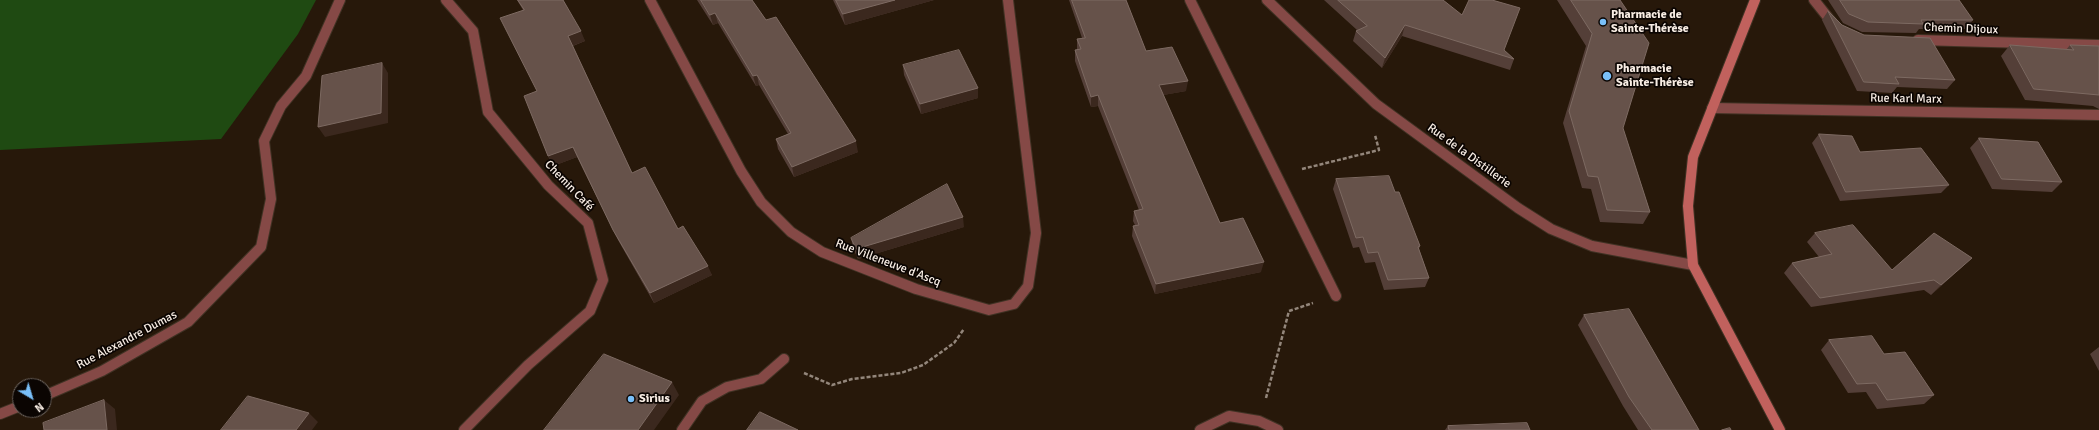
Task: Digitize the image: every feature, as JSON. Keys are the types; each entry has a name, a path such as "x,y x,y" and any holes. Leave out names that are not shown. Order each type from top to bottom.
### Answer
{"main road":[{"path":"1755,0 1694,157 1688,206 1694,265 1780,430"}],"street":[{"name":"Rue Alexandre Dumas","path":"52,393 102,371 188,322 261,247 271,199 264,141 281,106 306,76 340,0"},
{"name":"Chemin Café","path":"446,0 473,31 488,112 548,185 588,224 603,280 590,311 528,365 464,430"},
{"name":"Rue Villeneuve d'Ascq","path":"650,0 741,171 761,202 790,232 822,252 916,289 989,310 1014,304 1028,286 1036,233 1008,0"},
{"path":"1190,0 1336,296"},
{"name":"Rue de la Distillerie","path":"1267,0 1376,104 1518,208 1551,229 1592,246 1694,265"},
{"path":"1814,0 1835,27 1841,30"},
{"name":"Chemin Dijoux","path":"1908,40 2099,45"},
{"name":"Rue Karl Marx","path":"1712,108 2099,115"},
{"path":"682,430 702,401 727,387 761,379 782,361"},
{"path":"0,414 12,409"},
{"path":"1200,430 1229,416 1259,421 1278,430"}],"path":[{"path":"1276,175 1379,150 1375,134 1400,122"},
{"path":"1259,421 1288,311 1336,296"},
{"path":"782,361 832,386 852,379 901,373 923,365 954,343 970,320 976,306"}],"green space":[{"path":"0,0 316,0 298,34 221,139 0,150"}],"building":[{"path":"518,0 563,0 581,31 568,36 632,173 645,167 678,229 683,226 708,266 650,293 613,230 573,147 548,156 524,96 537,91 500,18 524,10"},
{"path":"701,0 752,0 766,20 776,17 856,141 792,167 776,139 791,133 757,75 753,76 715,13 710,15"},
{"path":"836,0 895,0 843,14"},
{"path":"1072,0 1126,0 1146,51 1172,47 1188,81 1159,85 1220,223 1243,218 1264,262 1156,284 1133,226 1139,225 1134,211 1143,209 1098,95 1091,97 1075,50 1081,49 1077,39 1085,38"},
{"path":"1338,0 1443,0 1462,15 1469,0 1492,0 1520,8 1504,50 1514,59 1405,25 1385,58 1356,31 1367,26"},
{"path":"1571,0 1620,0 1649,43 1623,128 1650,212 1607,210 1598,177 1588,176 1569,111 1592,34"},
{"path":"1840,0 1959,0 1973,20 1921,20 1923,24 1868,22 1849,14"},
{"path":"1828,11 1842,25 1864,35 1930,38 1955,80 1895,77 1899,84 1864,82"},
{"path":"2010,45 2074,50 2070,45 2099,46 2099,95 2034,89"},
{"path":"959,50 978,88 920,104 903,65"},
{"path":"382,63 381,113 318,127 322,76"},
{"path":"1819,134 1852,136 1860,152 1921,148 1949,185 1846,192"},
{"path":"1979,138 2038,142 2062,182 2002,179"},
{"path":"1389,176 1395,192 1399,192 1420,246 1418,247 1429,278 1388,280 1378,252 1368,253 1363,237 1356,238 1336,179"},
{"path":"947,184 963,217 856,249 851,238"},
{"path":"1853,225 1892,270 1934,233 1972,258 1941,285 1934,280 1820,298 1792,263 1832,254 1815,233"},
{"path":"1629,309 1699,430 1652,430 1629,397 1584,315"},
{"path":"1872,336 1884,354 1905,352 1934,395 1887,400 1876,383 1857,384 1829,340"},
{"name":"Sirius","path":"604,354 672,382 638,430 544,430"},
{"path":"248,396 309,413 296,430 221,430"},
{"path":"104,400 107,430 44,430 43,423"},
{"path":"760,412 798,430 747,430"},
{"path":"1527,423 1530,430 1449,430 1448,426"}],"place":[{"name":"Pharmacie de Sainte-Thérèse","path":"1603,22"},
{"name":"Pharmacie Sainte-Thérèse","path":"1607,76"},
{"name":"Sirius","path":"631,399"}]}
